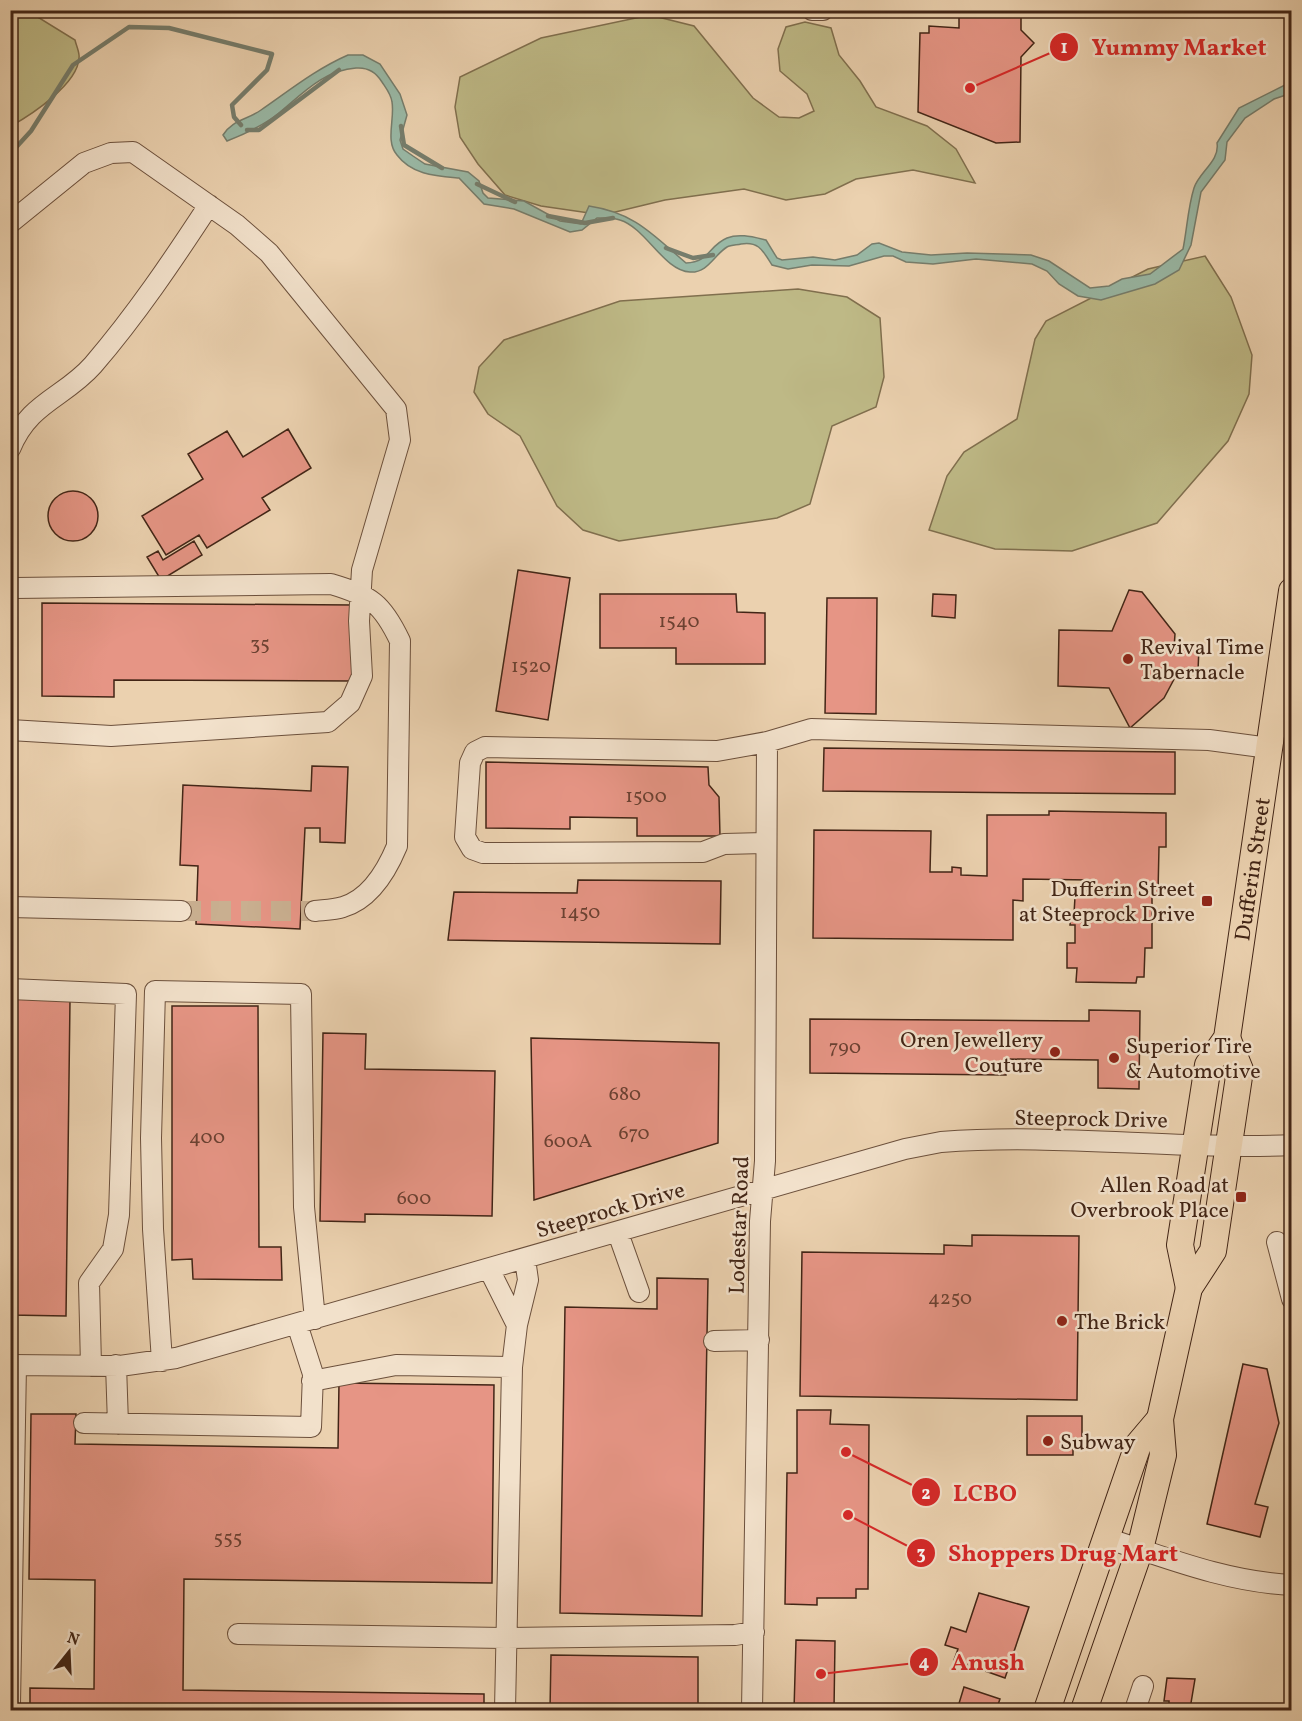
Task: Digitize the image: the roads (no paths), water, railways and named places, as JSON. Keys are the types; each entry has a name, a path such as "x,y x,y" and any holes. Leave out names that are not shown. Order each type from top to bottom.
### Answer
{"main road":[{"name":"Dufferin Street","path":"1189,1288 1180,1245 1208,1065 1227,1038 1292,591"},
{"name":"Dufferin Street","path":"1084,1710 1140,1549 1163,1455 1160,1419 1189,1288 1213,1251 1240,1070 1227,1038"},
{"name":"Dufferin Street","path":"1047,1710 1138,1445 1160,1419"}],"street":[{"path":"812,10 823,10"},
{"path":"10,223 84,162 111,153 133,152 209,205 269,253 396,409 400,440 362,570 360,593 362,676 350,703 328,722 111,736 10,730"},
{"path":"10,449 18,431 35,410 90,368 113,340 162,277 209,205"},
{"path":"12,586 331,584 360,593 387,614 400,641 397,846 389,864 376,882 359,898 344,907 315,911"},
{"path":"766,843 724,844 703,852 483,853 472,849 465,837 470,763 475,752 485,747 717,751 767,742 811,729 1209,740 1269,748"},
{"name":"Lodestar Road","path":"752,1710 760,1221 765,1138 767,742"},
{"path":"10,907 181,911"},
{"path":"10,989 126,994 119,1215 113,1249 89,1283 91,1366"},
{"path":"84,1423 311,1427 312,1380 306,1321 302,994 155,991 151,1138 153,1229 162,1361"},
{"name":"Steeprock Drive","path":"13,1365 91,1366 162,1361 618,1233 905,1149 941,1142 1292,1145"},
{"path":"618,1233 639,1292"},
{"path":"1277,1242 1292,1299"},
{"path":"505,1710 512,1367 517,1325 528,1280 525,1259"},
{"path":"489,1269 517,1325"},
{"path":"714,1341 759,1340"},
{"path":"10,1704 13,1365"},
{"path":"116,1365 118,1424"},
{"path":"312,1380 396,1365 512,1367"},
{"path":"1106,1538 1192,1567 1245,1580 1292,1585"},
{"path":"238,1634 505,1638 735,1635 754,1632"},
{"path":"1135,1710 1143,1686"}],"waterway":[{"path":"10,154 31,131 73,65 129,27 169,28 272,54 267,70 232,105 234,117 241,125"},
{"path":"247,130 259,130 339,70"},
{"path":"401,126 404,145 442,168"},
{"path":"477,184 515,202"},
{"path":"548,216 585,223 613,218"},
{"path":"666,248 693,258 713,255"}],"tunnel":[{"path":"181,911 315,911"}],"place":[{"name":"Yummy Market","path":"970,88"},
{"name":"Revival Time Tabernacle","path":"1128,659"},
{"name":"Dufferin Street at Steeprock Drive","path":"1207,901"},
{"name":"Oren Jewellery Couture","path":"1055,1052"},
{"name":"Superior Tire & Automotive","path":"1114,1058"},
{"name":"Allen Road at Overbrook Place","path":"1241,1197"},
{"name":"The Brick","path":"1062,1321"},
{"name":"Subway","path":"1048,1441"},
{"name":"LCBO","path":"846,1452"},
{"name":"Shoppers Drug Mart","path":"848,1515"},
{"name":"Anush","path":"821,1674"}]}
